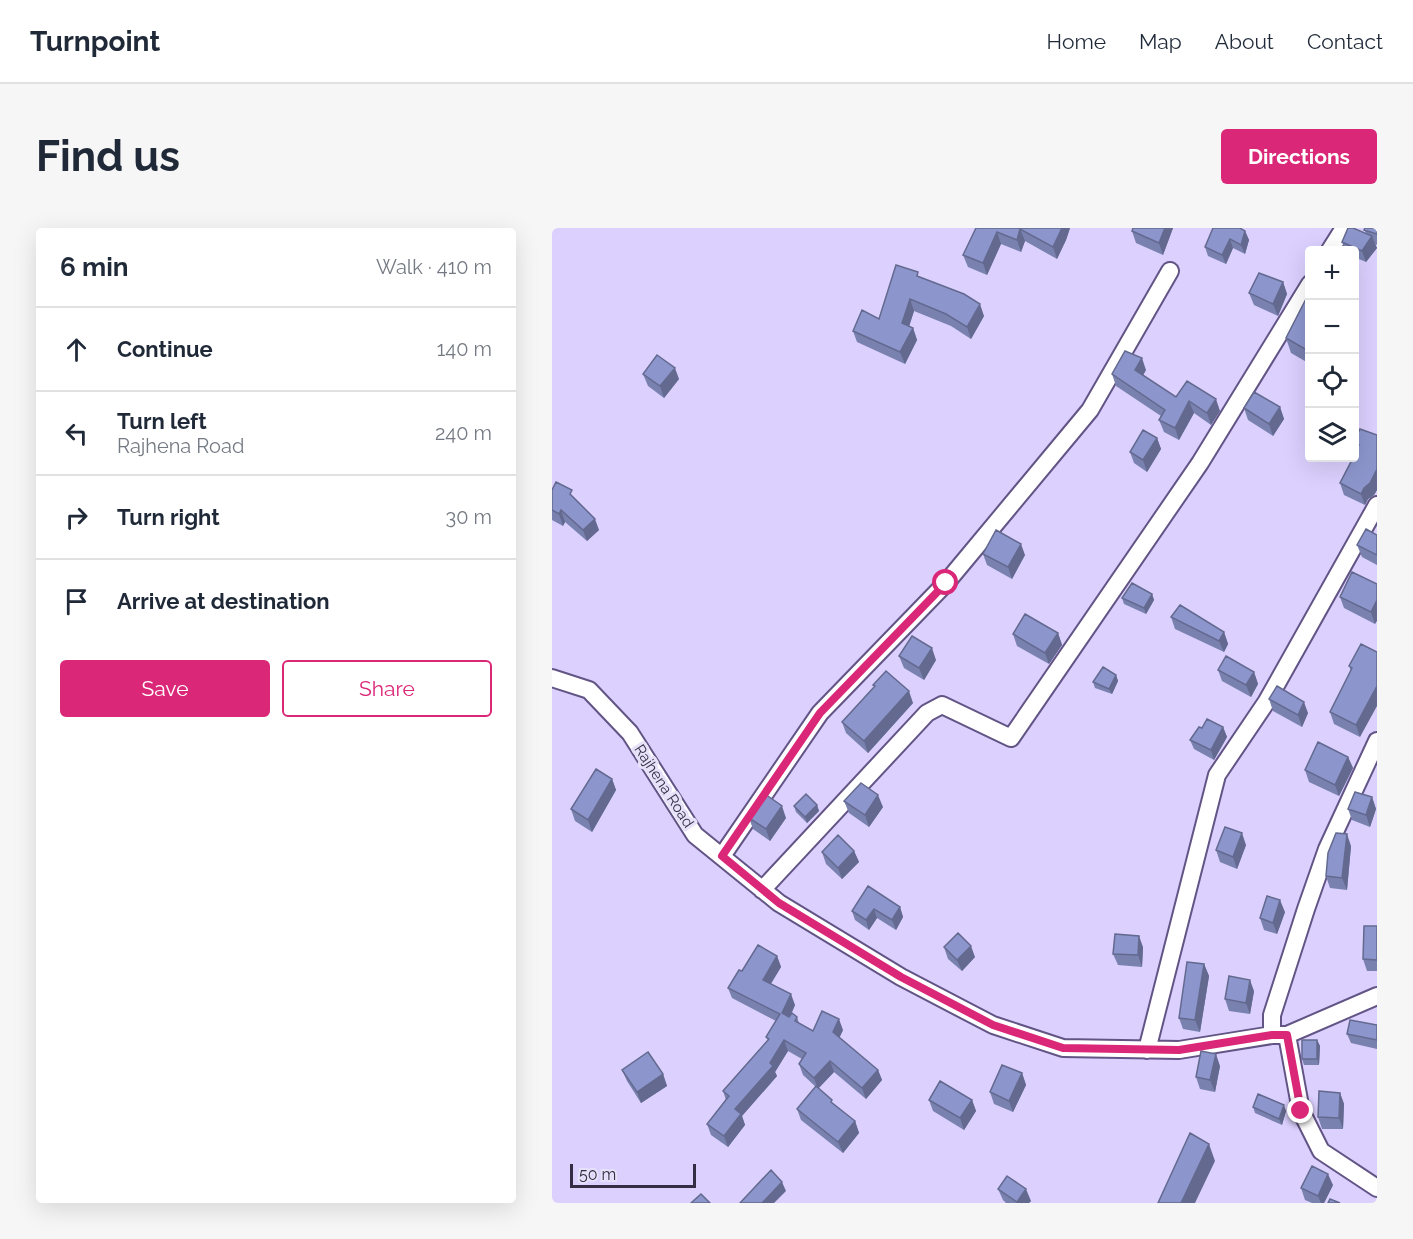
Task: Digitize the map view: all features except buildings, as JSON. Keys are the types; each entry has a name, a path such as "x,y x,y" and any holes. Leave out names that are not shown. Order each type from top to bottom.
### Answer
{"street":[{"path":"1333,246 1344,228"},
{"path":"722,856 820,713 946,583 1090,410 1170,271"},
{"path":"762,890 927,713 942,705 1011,738 1200,463 1305,292"},
{"path":"1147,1050 1217,775 1267,701 1377,505"},
{"name":"Rajhena Road","path":"552,678 589,690 630,733 695,835 762,890 779,903 901,977 993,1025 1063,1048 1179,1050 1280,1035 1377,996"},
{"path":"1377,741 1327,849 1272,1015 1280,1035 1301,1111 1321,1151 1377,1188"}],"route":[{"path":"946,583 820,713 722,856 779,903 901,977 993,1025 1063,1048 1179,1050 1272,1035 1287,1035 1301,1111"}]}
